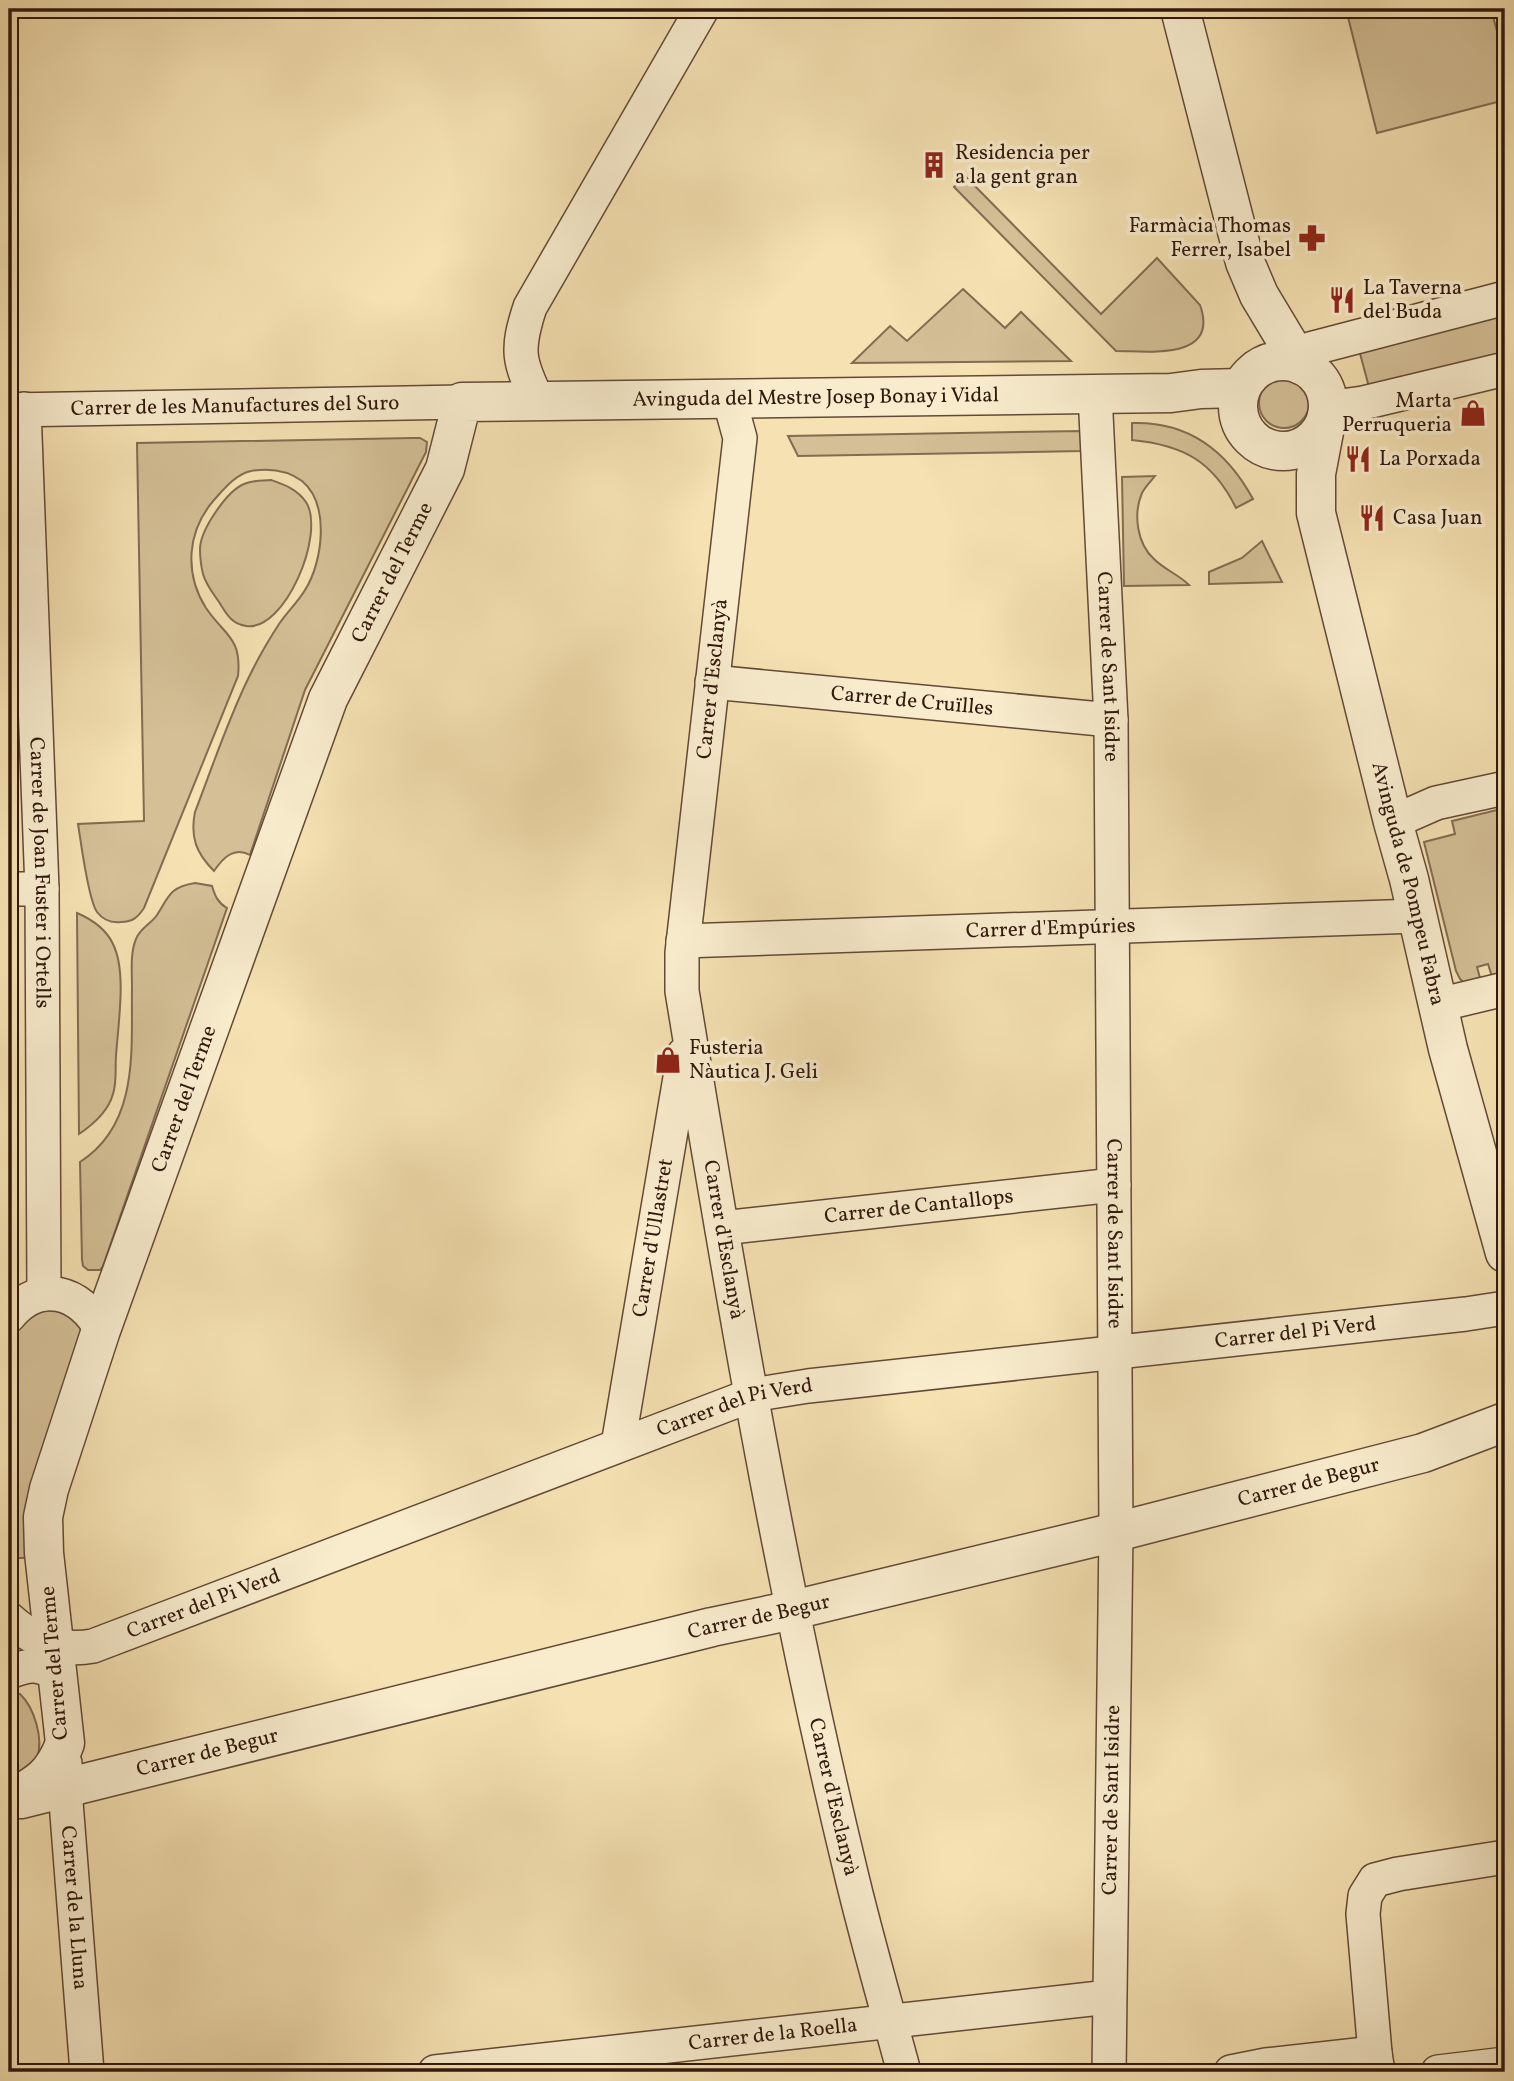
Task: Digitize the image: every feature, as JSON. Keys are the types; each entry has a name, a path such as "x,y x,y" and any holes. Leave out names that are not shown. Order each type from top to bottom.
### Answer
{"street":[{"path":"538,401 523,370 520,337 530,307 702,9"},
{"path":"1180,9 1245,262 1259,295 1305,367 1324,389 1327,412 1315,437 1308,443 1285,451 1260,442 1239,417 1238,402 1246,381 1249,343 1254,331 1259,295"},
{"path":"1305,367 1310,349 1505,298"},
{"path":"1246,381 1271,362 1286,361 1305,367"},
{"path":"1327,412 1505,369"},
{"name":"Avinguda del Mestre Josep Bonay i Vidal","path":"461,402 1171,393 1246,381"},
{"name":"Avinguda del Mestre Josep Bonay i Vidal","path":"1171,393 1202,403 1260,442"},
{"name":"Carrer de Sant Isidre","path":"1095,394 1111,720 1116,1532 1109,2072"},
{"name":"Carrer d'Esclanyà","path":"729,398 740,438 683,941 682,991 752,1395 793,1610 850,1868 905,2072"},
{"name":"Carrer de les Manufactures del Suro","path":"17,409 461,402"},
{"name":"Carrer del Terme","path":"9,1801 40,1783 59,1760 65,1743 44,1553 43,1517 49,1489 101,1330 328,699 445,470 461,402"},
{"name":"Carrer de Joan Fuster i Ortells","path":"17,409 42,889 44,1294"},
{"name":"Avinguda de Pompeu Fabra","path":"1327,412 1316,474 1316,513 1448,1049 1505,1253"},
{"name":"Avinguda de Pompeu Fabra","path":"1260,442 1292,472 1303,498 1316,513"},
{"name":"Carrer de Cruïlles","path":"712,682 1111,720"},
{"path":"1392,822 1436,803 1505,788"},
{"path":"9,889 42,889"},
{"name":"Carrer d'Empúries","path":"683,941 1417,916"},
{"path":"1438,1005 1505,989"},
{"name":"Carrer d'Ullastret","path":"618,1445 688,1031"},
{"name":"Carrer de Cantallops","path":"723,1228 1114,1185"},
{"path":"10,1312 25,1300 54,1293 81,1303 93,1314 101,1330"},
{"name":"Carrer del Pi Verd","path":"9,1619 56,1660 76,1649 93,1646 752,1395 808,1386 1505,1308"},
{"name":"Carrer de Begur","path":"9,1801 712,1628 1116,1532 1423,1452 1505,1422"},
{"path":"9,1672 24,1666 42,1665 56,1660"},
{"name":"Carrer de la Lluna","path":"65,1743 65,1789 87,2072"},
{"path":"1231,2072 1266,2065 1377,2063 1363,1914 1365,1896 1375,1880 1505,1857"},
{"name":"Carrer de la Roella","path":"435,2072 1109,1997"},
{"path":"1438,2072 1505,2064"}],"shaded area":[{"path":"1346,9 1491,9 1505,61 1505,100 1377,133"},
{"path":"965,176 1101,314 1157,258 1200,305 1203,323 1200,336 1191,344 1177,349 1116,351 954,187"},
{"path":"963,289 1005,328 1021,312 1071,361 852,363 890,326 907,341"},
{"path":"1505,308 1505,353 1369,387 1358,346"},
{"path":"1284,378 1302,385 1309,403 1302,421 1284,428 1266,421 1259,403 1266,385"},
{"path":"1132,423 1171,427 1204,442 1231,467 1253,499 1236,508 1217,478 1195,458 1167,446 1132,440"},
{"path":"1081,431 1082,451 798,456 788,436"},
{"path":"420,438 427,442 426,452 305,690 250,855 239,852 229,855 214,871 196,844 193,829 195,812 226,728 251,672 279,624 311,578 321,534 317,504 311,491 296,477 278,471 258,470 240,475 205,512 194,539 194,581 206,608 234,644 239,663 238,676 144,908 129,921 114,922 105,919 97,912 91,896 78,824 144,821 137,443"},
{"path":"1155,476 1139,501 1137,519 1140,537 1154,559 1189,585 1124,586 1122,477"},
{"path":"271,480 295,491 306,502 311,516 311,535 298,578 287,598 275,614 261,624 246,626 236,623 230,617 204,578 201,540 223,502 237,488 254,481"},
{"path":"1262,541 1282,582 1209,584 1209,572 1242,558"},
{"path":"1505,808 1505,977 1493,980 1488,964 1477,967 1482,985 1466,985 1456,971 1424,842 1455,834 1452,821"},
{"path":"195,883 212,886 217,899 227,908 103,1266 100,1270 88,1270 83,1266 82,1260 80,1162 99,1146 113,1127 123,1106 131,1059 134,944 140,932 155,918 171,893"},
{"path":"77,913 98,925 110,939 117,956 121,983 113,1094 100,1117 79,1134"},
{"path":"59,1308 91,1330 31,1558 16,1558 9,1549 9,1349 19,1320 29,1314"},
{"path":"9,1694 20,1694 30,1707 38,1733 39,1750 32,1765 9,1777"}],"place":[{"name":"Residencia per a la gent gran","path":"934,165"},
{"name":"Farmàcia Thomas Ferrer, Isabel","path":"1312,238"},
{"name":"La Taverna del Buda","path":"1342,300"},
{"name":"Marta Perruqueria","path":"1473,413"},
{"name":"La Porxada","path":"1358,459"},
{"name":"Casa Juan","path":"1372,518"},
{"name":"Fusteria Nàutica J. Geli","path":"668,1060"}]}
